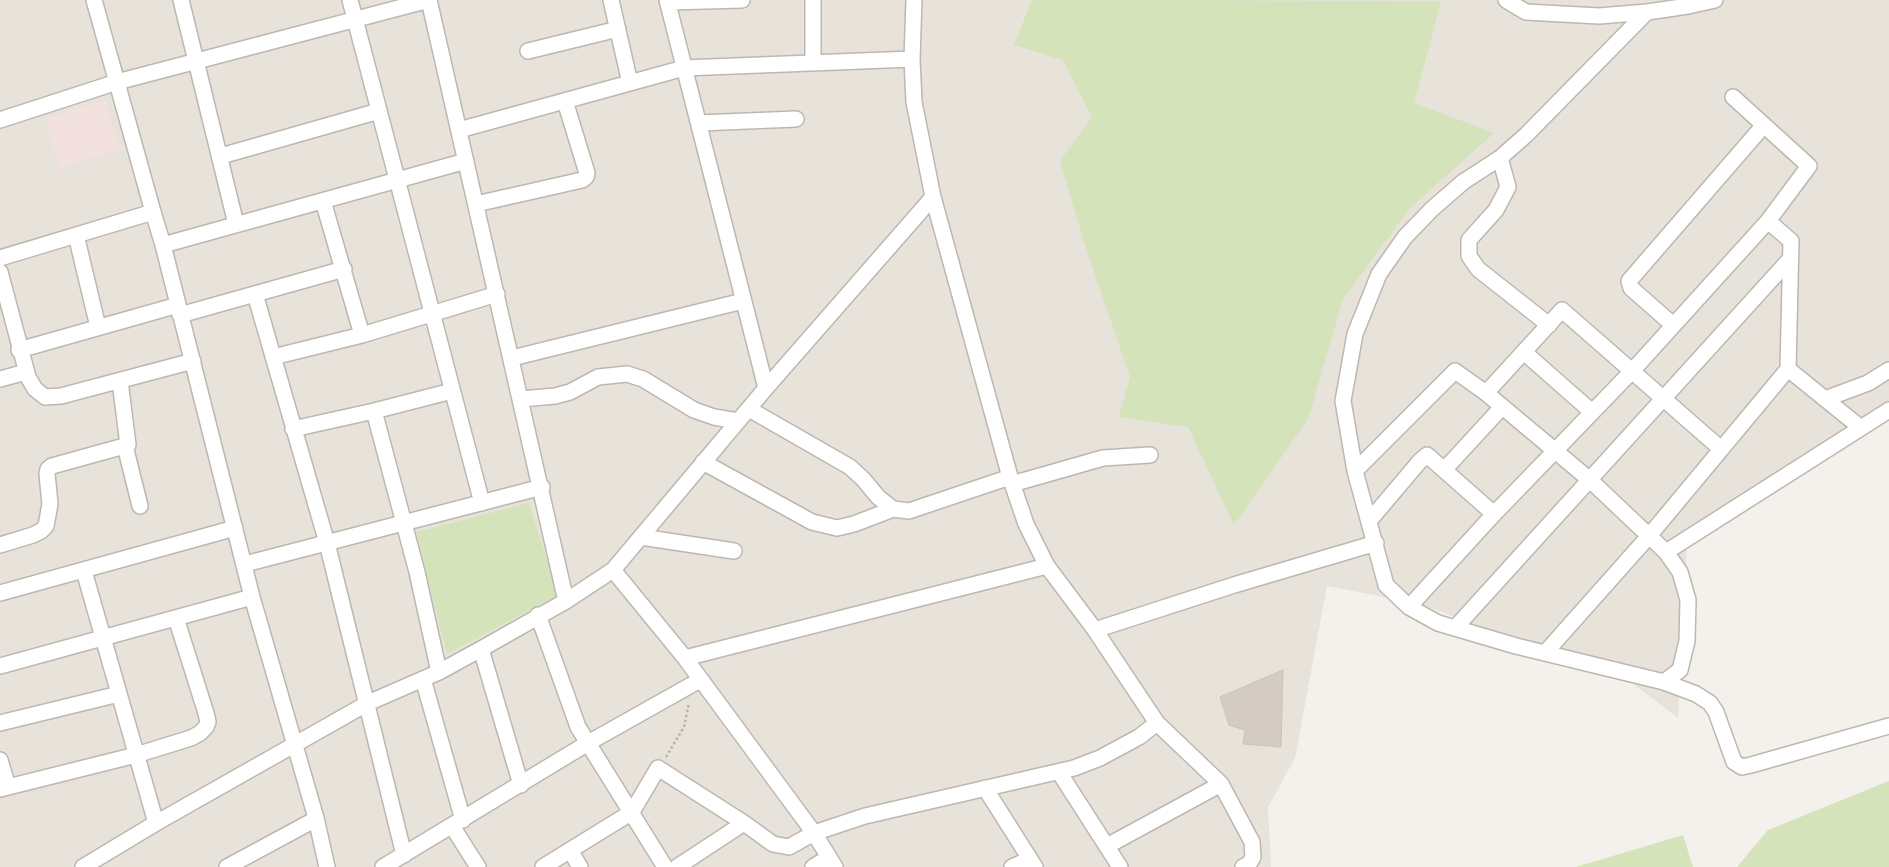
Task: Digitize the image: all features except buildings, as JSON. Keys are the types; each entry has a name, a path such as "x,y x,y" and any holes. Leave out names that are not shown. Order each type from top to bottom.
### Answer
{"street":[{"path":"94,0 153,212 164,245 252,597 316,818 328,867"},
{"path":"181,0 221,156 236,224"},
{"path":"350,0 482,503"},
{"path":"0,120 117,82 429,0 542,487 566,601"},
{"path":"611,0 630,83"},
{"path":"742,0 668,1 766,388"},
{"path":"813,0 813,63"},
{"path":"914,0 912,59 914,102 933,197 1011,480 1026,524 1047,566 1095,630 1157,723 1221,784 1252,842 1253,857 1249,864 1243,867"},
{"path":"1506,0 1526,12 1552,15 1599,16 1647,12 1715,0"},
{"path":"1647,12 1572,89 1500,158 1463,182 1432,209 1405,238 1379,274 1355,334 1343,401 1355,471 1370,520 1386,585 1409,608 1438,624 1664,682 1696,694 1710,703 1716,712 1734,762 1742,767 1889,726"},
{"path":"528,51 618,30"},
{"path":"459,130 684,68 912,59"},
{"path":"1409,608 1494,514 1633,370 1768,221 1809,166 1733,96"},
{"path":"476,204 582,180 586,177 587,173 566,101"},
{"path":"221,156 379,111"},
{"path":"698,123 796,119"},
{"path":"1673,325 1631,288 1629,281 1764,125"},
{"path":"1500,158 1508,187 1496,210 1469,240 1469,256 1478,268 1549,325"},
{"path":"164,245 466,161"},
{"path":"83,867 156,823 368,704 439,672 482,649 538,615 566,601 613,570 766,388 933,197"},
{"path":"324,201 362,335"},
{"path":"0,258 153,212"},
{"path":"1545,653 1649,536 1788,369 1791,241 1768,221"},
{"path":"76,235 98,328"},
{"path":"1455,628 1790,260"},
{"path":"19,350 98,328 255,294 344,269"},
{"path":"0,272 26,372 35,389 45,397 51,398 193,361"},
{"path":"255,294 327,542 404,855"},
{"path":"273,356 362,335 497,294"},
{"path":"512,358 608,336 744,301"},
{"path":"1486,393 1525,353 1562,310 1722,449"},
{"path":"1525,353 1592,412"},
{"path":"1788,369 1861,428"},
{"path":"1825,399 1868,382 1889,370"},
{"path":"1355,471 1455,371 1486,393 1554,452 1590,480 1666,552 1680,572 1688,600 1687,641 1680,670 1664,682"},
{"path":"0,379 26,372"},
{"path":"521,399 555,396 570,392 598,377 627,374 643,380 694,410 714,417 738,421"},
{"path":"0,544 33,535 46,526 50,504 47,474 52,466 125,446 129,442 120,381"},
{"path":"293,428 374,411 452,391"},
{"path":"1445,469 1502,406"},
{"path":"749,408 850,467 878,496 894,508 909,511 1011,480 1102,458 1150,455"},
{"path":"1666,552 1889,410"},
{"path":"374,411 418,572 439,672"},
{"path":"125,446 140,506"},
{"path":"1370,520 1428,455 1494,514"},
{"path":"703,462 812,522 837,528 854,524 894,508"},
{"path":"245,564 542,487"},
{"path":"0,593 235,528"},
{"path":"641,537 734,551"},
{"path":"1095,630 1234,585 1376,543"},
{"path":"685,658 1047,566"},
{"path":"613,570 685,658 694,683 814,832 832,862 813,867"},
{"path":"84,571 156,823"},
{"path":"0,666 252,597"},
{"path":"538,615 578,726 665,867"},
{"path":"0,760 4,788 136,755 191,738 200,733 208,722 176,618"},
{"path":"482,649 522,785"},
{"path":"423,679 457,823 478,867"},
{"path":"383,867 522,785 588,743 694,683"},
{"path":"0,723 119,694"},
{"path":"542,867 632,812 658,768 744,823 773,844 784,848 814,832 866,816 1060,772 1100,758 1139,737 1157,723"},
{"path":"1060,772 1120,867"},
{"path":"1107,846 1221,784"},
{"path":"985,788 1033,863 1012,867"},
{"path":"227,867 316,818"},
{"path":"677,867 744,823"},
{"path":"570,850 580,867"}],"path":[{"path":"658,768 684,727 694,683"}],"shaded area":[{"path":"0,0 1889,0 1889,416 1687,544 1678,718 1632,683 1420,604 1327,586 1295,758 1268,807 1271,867 0,867"},
{"path":"105,100 120,150 60,168 45,118"}],"green space":[{"path":"1032,0 1441,1 1414,103 1494,133 1410,208 1343,299 1308,419 1234,525 1188,427 1119,417 1130,377 1085,245 1060,161 1092,117 1063,60 1014,45"},
{"path":"529,503 558,595 447,654 416,532"},
{"path":"1889,781 1889,867 1737,867 1768,830"},
{"path":"1683,835 1693,867 1576,867"}]}
